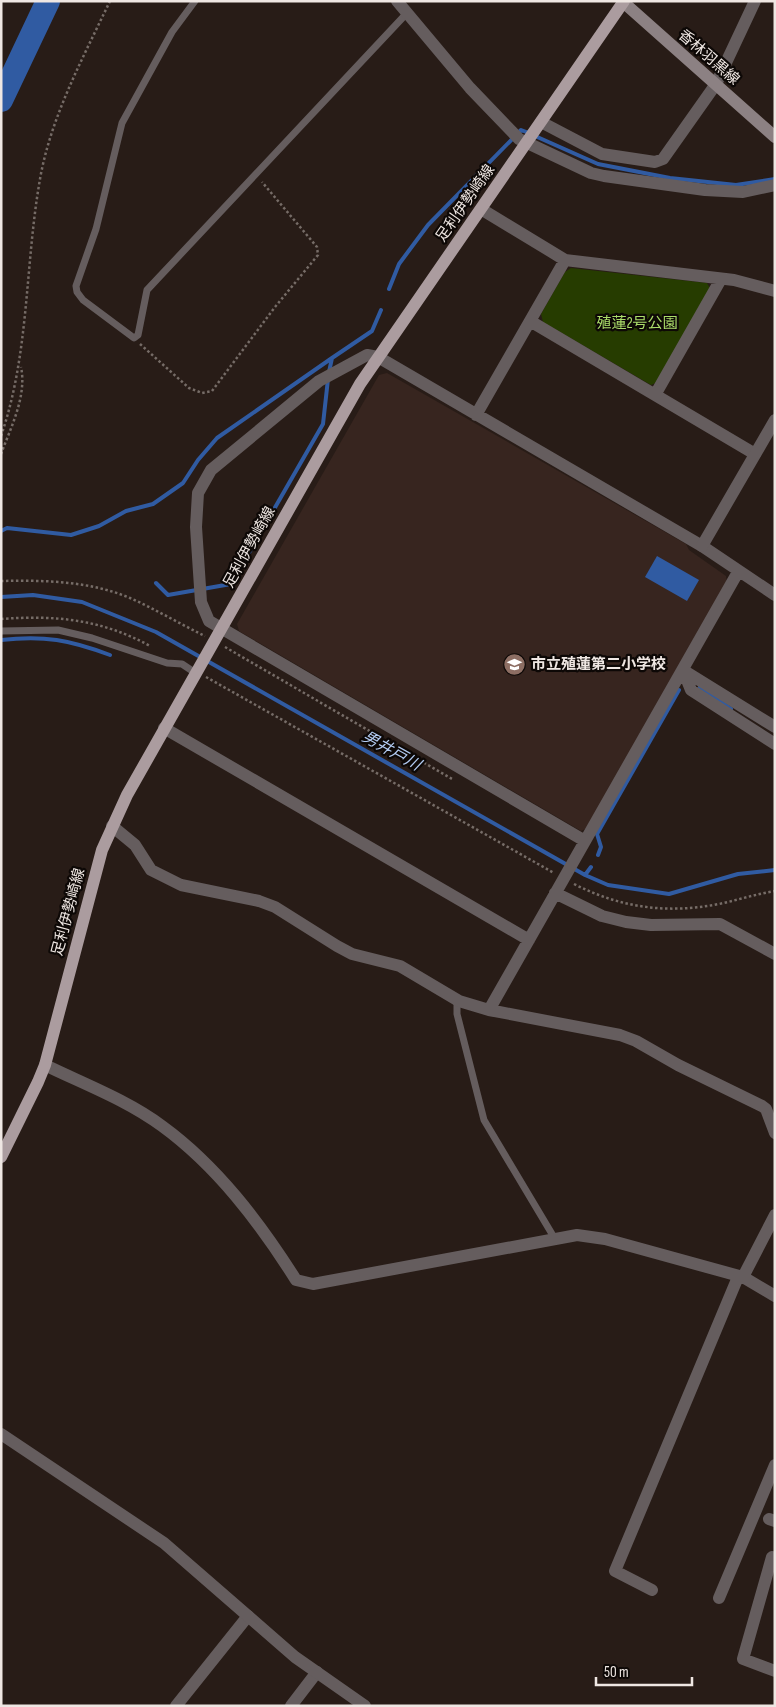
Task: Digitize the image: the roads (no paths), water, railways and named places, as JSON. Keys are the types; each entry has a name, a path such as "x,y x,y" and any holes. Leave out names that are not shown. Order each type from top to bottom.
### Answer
{"main road":[{"name":"香林羽黒線","path":"623,2 775,137"},
{"name":"足利伊勢崎線","path":"1,1157 45,1065 102,850 112,826 164,728 201,673 210,641 222,630 340,416 378,357 481,209 522,138 539,125 623,2"}],"street":[{"path":"397,1 470,88 522,138 591,173 706,190 743,192 775,185"},
{"path":"539,125 602,154 655,162 664,159 716,84 755,1"},
{"path":"481,209 565,260 734,280 775,291"},
{"path":"476,415 565,260"},
{"path":"655,395 721,279"},
{"path":"530,321 755,454"},
{"path":"585,841 209,621 201,602 196,527 198,493 211,470 319,381 367,355 378,357 702,546 738,572 775,595"},
{"path":"702,546 775,420"},
{"path":"489,1010 738,572"},
{"path":"683,670 775,727"},
{"path":"683,670 691,690 775,744"},
{"path":"164,728 529,940"},
{"path":"112,826 135,845 151,870 181,885 260,901 274,907 352,954 400,966 457,1000 489,1010 620,1035 636,1041 770,1105 775,1133"},
{"path":"555,893 602,916 626,922 650,925 702,922 720,924 775,954"},
{"path":"45,1065 135,1109 161,1125 192,1150 228,1188 275,1247 296,1280 313,1284 577,1235 605,1239 741,1277 775,1296"},
{"path":"652,1590 615,1571 741,1277 775,1215"},
{"path":"1,1434 164,1543 295,1657 365,1706"},
{"path":"719,1598 775,1465"},
{"path":"775,1558 772,1557 743,1659 775,1671"},
{"path":"176,1706 248,1616"},
{"path":"290,1706 317,1672"}],"lane":[{"path":"195,1 172,32 122,123 96,229 76,286 83,300 134,338 138,335 147,290 406,13"},
{"path":"1,631 58,630 92,638 167,663 182,664 201,673"},
{"path":"457,1000 457,1014 484,1120 555,1239"}],"water":[{"path":"657,556 699,580 687,601 645,577"}],"waterway":[{"path":"1,100 48,1"},
{"path":"389,289 399,264 428,225 521,130 529,133"},
{"path":"535,136 598,164 670,178 736,185 775,179"},
{"path":"329,372 332,358 372,331 381,310"},
{"path":"1,531 7,528 71,535 99,526 126,511 153,504 183,483 198,460 217,438 332,358"},
{"path":"156,583 168,595 231,584 323,424 328,379"},
{"name":"男井戸川","path":"1,597 33,595 82,602 156,632 585,875 608,885 669,894 738,874 775,870"},
{"path":"1,640 31,638 57,640 110,655"},
{"path":"700,687 731,709"},
{"path":"598,855 601,847 597,834 679,690"},
{"path":"585,875 591,867"}],"place":[{"name":"市立殖蓮第二小学校","path":"515,664"}],"park label":[{"name":"殖蓮2号公園","path":"637,323"}]}
